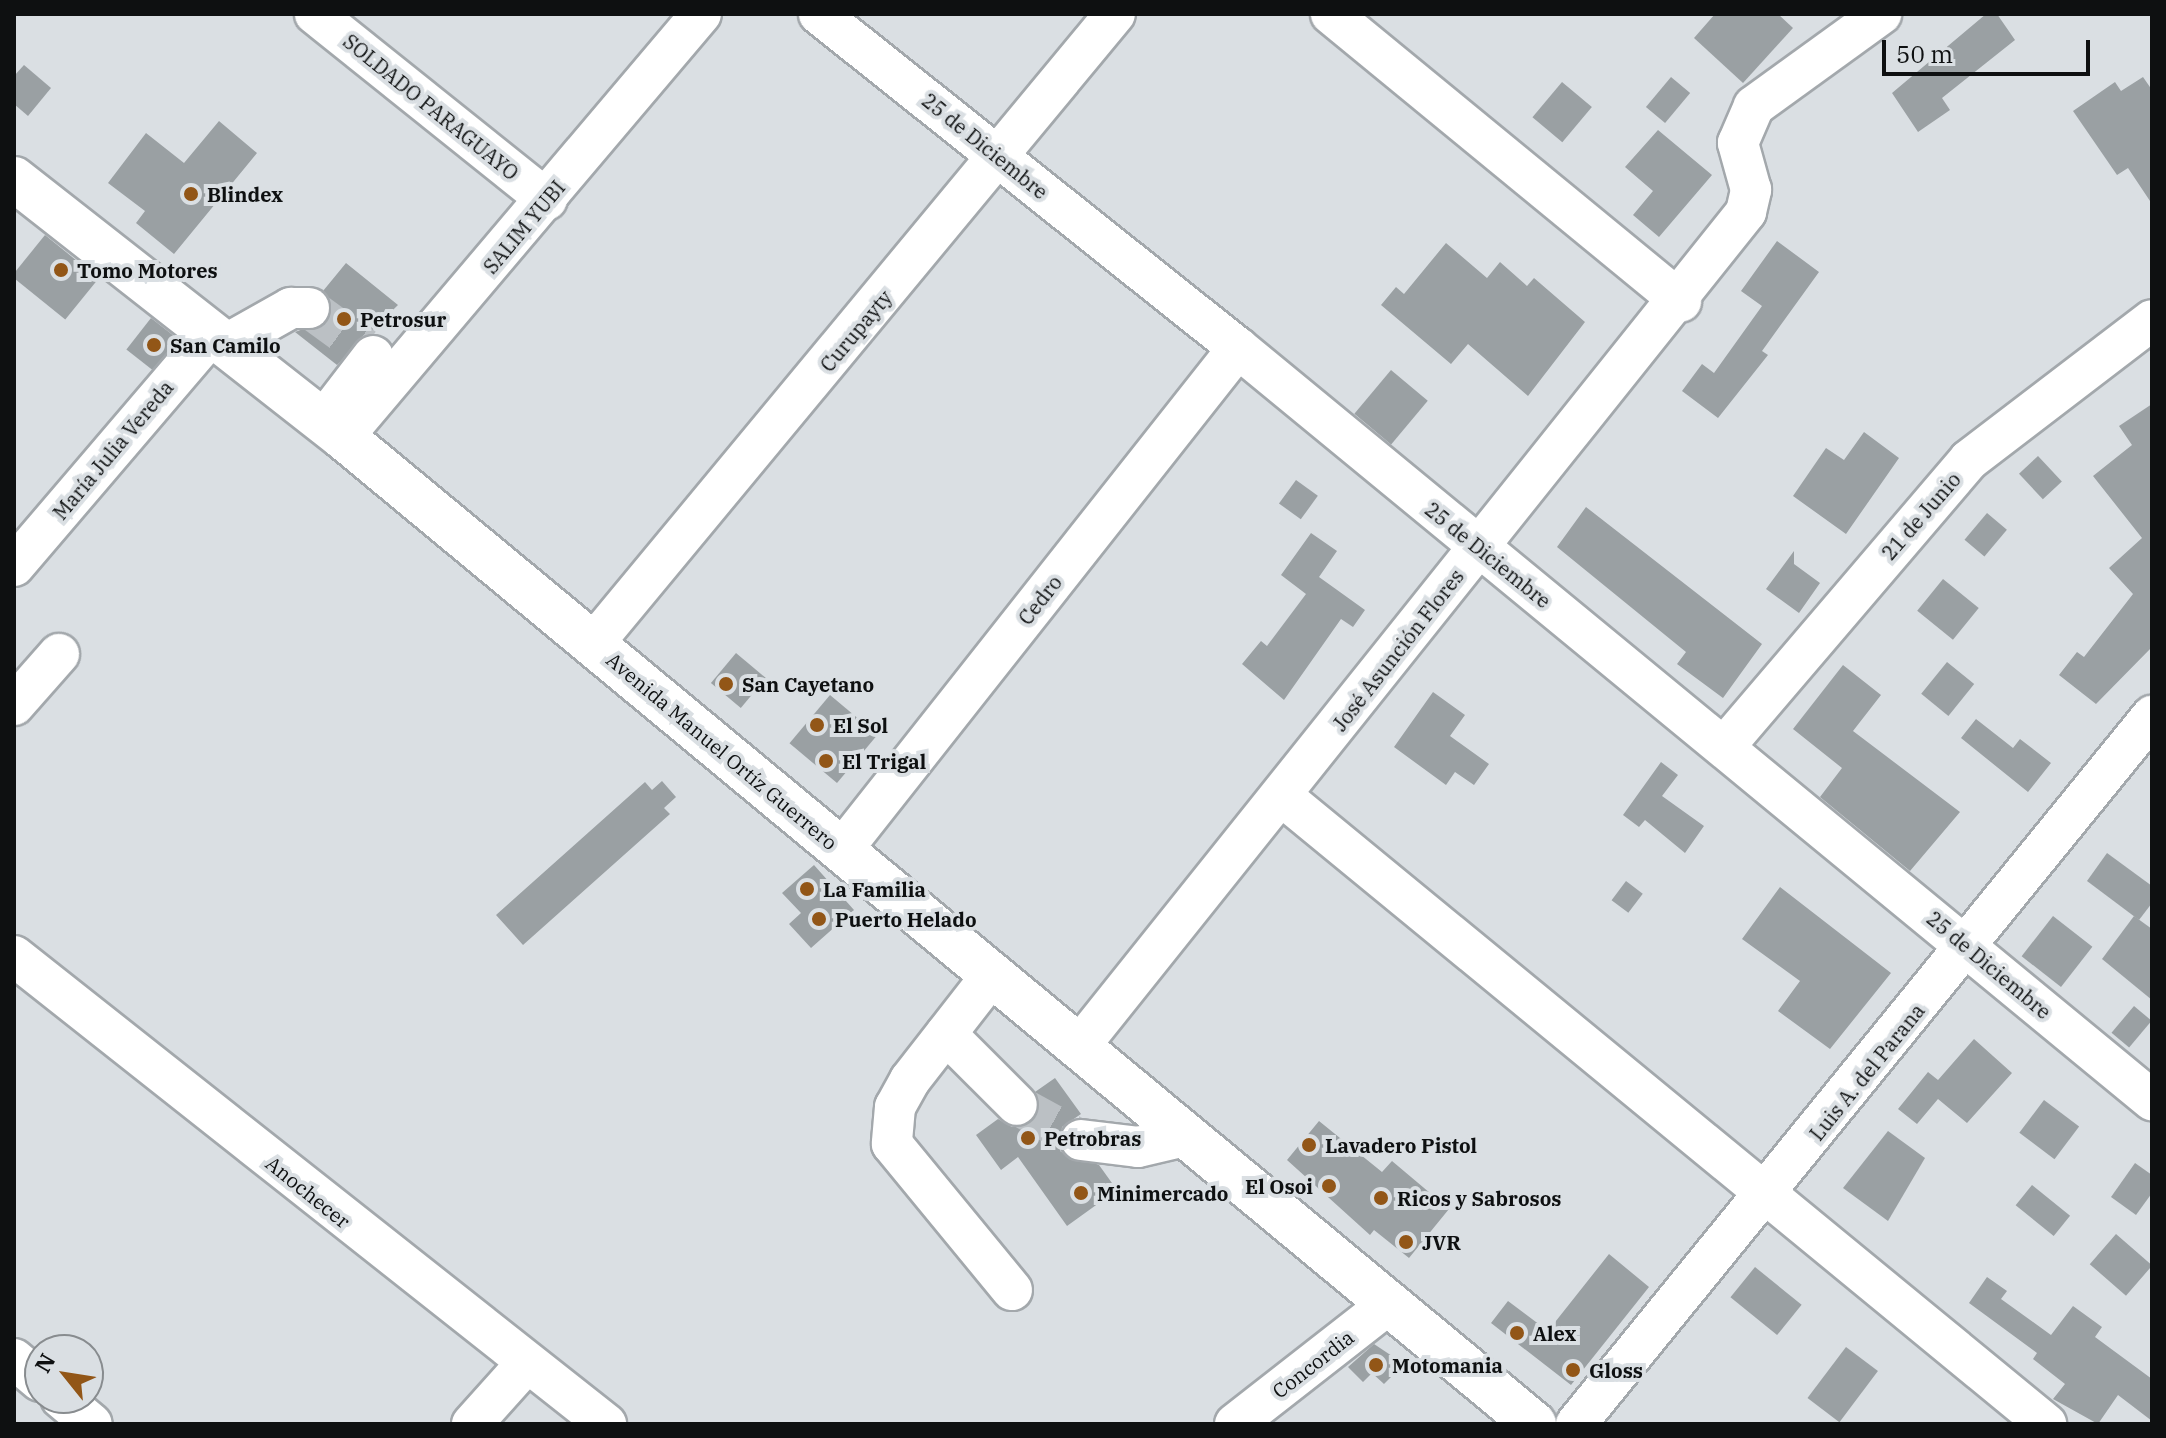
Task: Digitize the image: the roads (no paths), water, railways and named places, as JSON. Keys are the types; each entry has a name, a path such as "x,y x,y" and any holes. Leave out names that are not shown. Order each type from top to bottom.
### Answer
{"main road":[{"name":"Avenida Manuel Ortíz Guerrero","path":"14,179 333,429 1534,1424"}],"street":[{"name":"SOLDADO PARAGUAYO","path":"315,14 547,200"},
{"name":"SALIM YUBI","path":"333,429 378,359 547,200 701,14"},
{"name":"25 de Diciembre","path":"819,14 1238,348 2152,1100"},
{"name":"Curupayty","path":"593,644 1001,158 1115,14"},
{"path":"1331,14 1681,301"},
{"name":"José Asunción Flores","path":"1078,1048 1283,797 1478,547 1681,301 1746,212 1751,190 1738,139 1770,91 1881,14"},
{"path":"218,339 291,308 309,308"},
{"name":"21 de Junio","path":"1724,747 1983,446 2152,320"},
{"name":"María Julia Vereda","path":"14,566 218,339"},
{"name":"Cedro","path":"841,851 1238,348"},
{"path":"14,705 59,654"},
{"name":"Luis A. del Parana","path":"1576,1424 1770,1195 2152,716"},
{"path":"1283,797 2046,1424"},
{"name":"Anochecer","path":"20,972 524,1366 606,1424"},
{"path":"991,976 895,1107 892,1144 1012,1290"},
{"path":"946,1034 1017,1105"},
{"path":"1081,1140 1138,1147 1185,1136"},
{"name":"Concordia","path":"1235,1424 1390,1303"},
{"path":"472,1424 524,1366"}],"tunnel":[{"path":"309,308 364,348"},
{"path":"1017,1105 1081,1140"}],"place":[{"name":"Blindex","path":"191,194"},
{"name":"Tomo Motores","path":"61,270"},
{"name":"Petrosur","path":"344,319"},
{"name":"San Camilo","path":"154,345"},
{"name":"San Cayetano","path":"726,684"},
{"name":"El Sol","path":"817,725"},
{"name":"El Trigal","path":"826,761"},
{"name":"La Familia","path":"807,889"},
{"name":"Puerto Helado","path":"819,919"},
{"name":"Petrobras","path":"1028,1138"},
{"name":"Lavadero Pistol","path":"1309,1145"},
{"name":"El Osoi","path":"1329,1186"},
{"name":"Minimercado","path":"1081,1193"},
{"name":"Ricos y Sabrosos","path":"1381,1198"},
{"name":"JVR","path":"1406,1242"},
{"name":"Alex","path":"1517,1333"},
{"name":"Motomania","path":"1376,1365"},
{"name":"Gloss","path":"1573,1370"}]}
